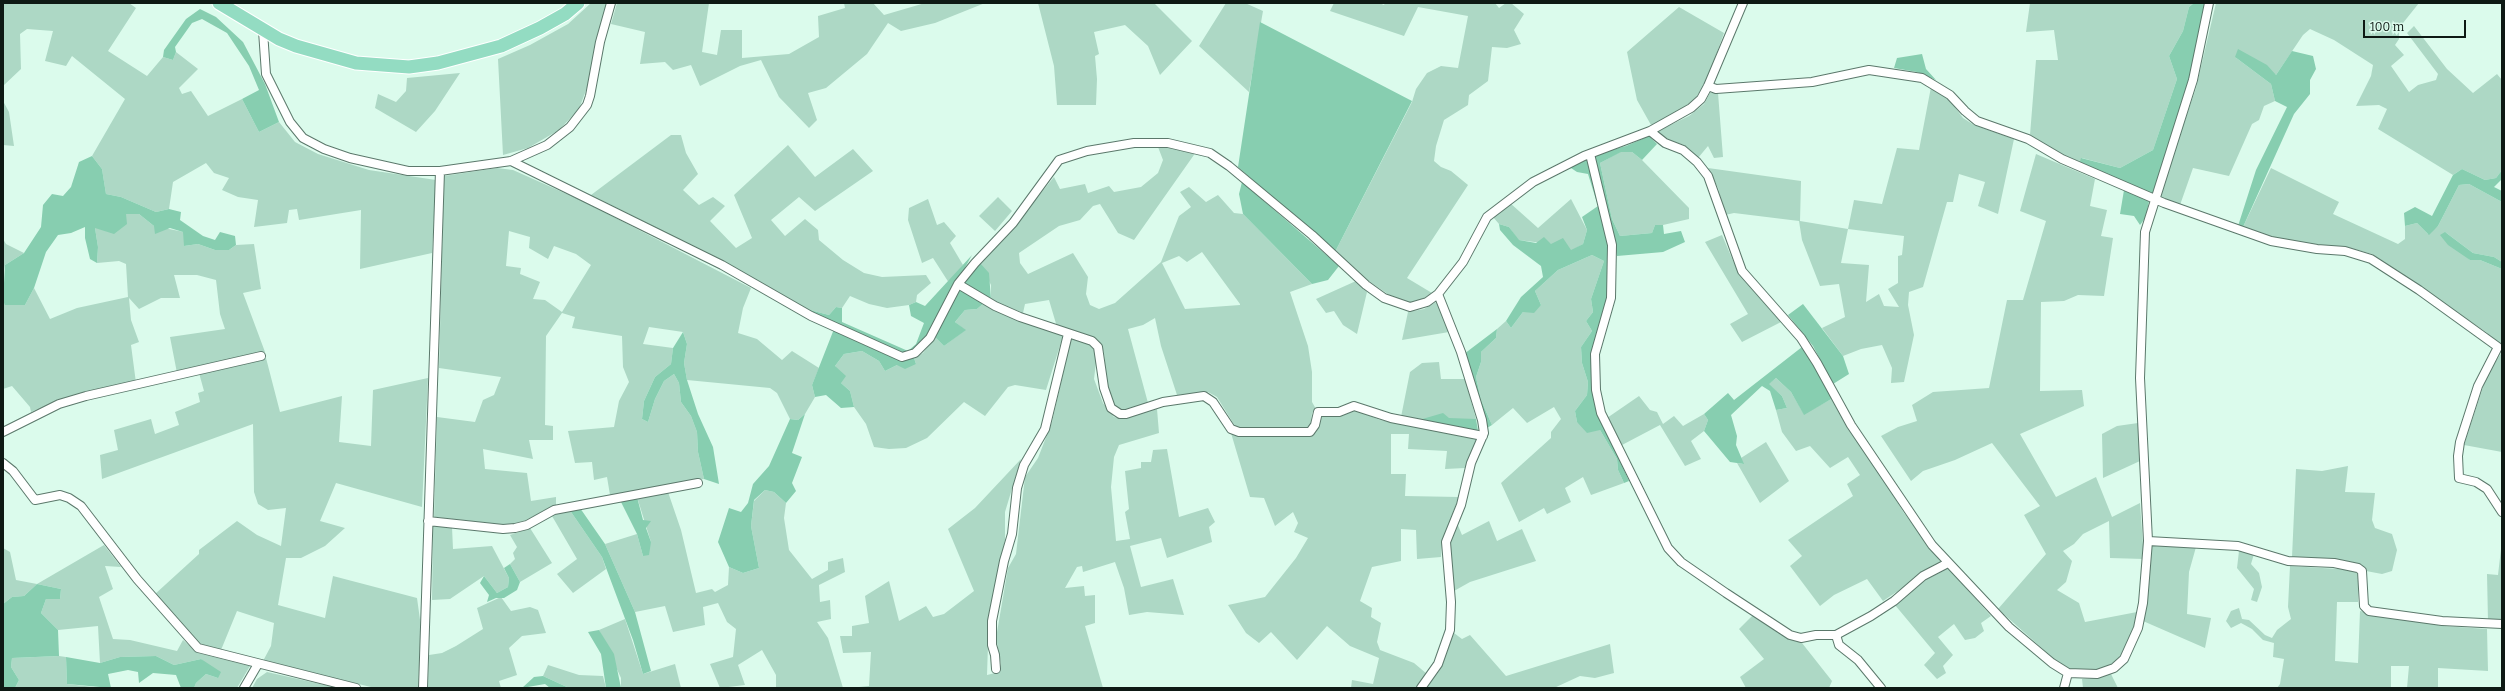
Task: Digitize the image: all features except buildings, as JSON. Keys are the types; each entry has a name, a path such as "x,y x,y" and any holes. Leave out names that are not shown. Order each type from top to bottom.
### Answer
{"main road":[{"path":"219,3 263,30 296,46 343,60 368,64 423,66 469,56 514,41 565,14 578,3"}],"street":[{"path":"263,30 266,74 290,122 303,138 324,149 350,158 408,171 440,171 511,161 547,145 570,127 582,111 590,96 600,42 611,3"},
{"path":"511,161 722,265 799,309 896,355 902,356 915,354 930,338 958,284 975,263 1013,223 1059,160 1087,151 1134,143 1168,143 1191,147 1210,153 1230,166 1384,298 1410,307 1426,302 1438,294 1463,262 1487,216 1533,182 1556,168 1650,131 1691,108 1701,99 1708,86 1743,3"},
{"path":"1650,131 1665,143 1683,150 1697,162 1708,176 1742,271 1801,338 1817,363 1851,425 1909,514 1948,563 2009,627 2068,673 2097,674 2114,668 2124,658 2138,628 2143,603 2148,541 2140,378 2145,232 2154,199 2164,177 2193,80 2210,3"},
{"path":"1708,86 1716,88 1812,82 1869,70 1922,78 1935,84 1950,95 1965,111 1978,121 2028,139 2081,168 2154,199 2271,241 2359,254 2420,290 2498,347 2478,386 2460,442 2458,456 2459,478 2476,482 2487,489 2502,512"},
{"path":"1590,154 1612,245 1611,298 1595,354 1596,390 1601,413 1668,548 1681,562 1790,635 1801,638 1816,635 1836,635 1871,616 1894,601 1923,576 1948,563"},
{"path":"423,688 440,171"},
{"path":"958,284 995,306 1068,334 1092,341 1098,347 1104,388 1111,408 1120,414 1126,414 1163,402 1204,396 1213,402 1232,429 1239,432 1310,432 1315,425 1318,412 1339,412 1350,406 1364,408 1391,418 1483,436"},
{"path":"1422,688 1438,664 1450,630 1451,602 1446,542 1464,494 1471,463 1483,436 1482,420 1438,294"},
{"path":"996,669 996,655 992,645 992,621 1004,561 1012,534 1017,488 1024,465 1045,429 1068,334"},
{"path":"3,432 59,404 86,396 261,356"},
{"path":"3,464 13,471 35,500 60,495 69,498 81,506 137,579 193,645 206,652 356,688"},
{"path":"428,521 503,529 515,528 527,525 554,510 698,483"},
{"path":"2148,541 2238,546 2288,561 2355,567 2362,571 2364,606 2369,611 2464,623 2502,624"},
{"path":"1836,635 1839,646 1858,660 1881,688"},
{"path":"244,688 258,664"},
{"path":"2064,688 2068,673"}],"green space":[{"path":"3,3 129,3 136,8 108,51 147,76 163,57 173,60 176,52 198,69 179,88 182,94 191,91 208,116 242,99 259,132 279,122 295,142 318,154 369,170 436,180 432,253 360,269 361,210 299,220 297,209 289,210 287,223 254,227 258,200 238,197 222,190 229,178 214,173 206,163 173,182 169,209 156,212 121,197 106,194 102,169 92,156 125,99 72,56 66,66 45,61 53,31 27,29 20,34 21,69 3,86"},
{"path":"591,3 607,3 588,85 579,109 559,130 528,148 503,155 498,59 530,45 568,24"},
{"path":"617,3 709,3 702,52 717,55 721,30 742,30 742,58 789,54 819,37 818,16 845,8 844,3 873,3 884,15 925,3 985,3 935,23 901,31 888,23 867,54 826,88 808,93 817,120 809,128 779,97 761,60 740,66 700,86 691,65 673,70 665,62 640,64 645,32 611,24"},
{"path":"1038,3 1154,3 1192,41 1160,75 1148,46 1125,25 1094,32 1099,54 1095,56 1097,79 1096,105 1057,105 1054,66"},
{"path":"1226,3 1245,3 1263,11 1249,92 1199,46"},
{"path":"1334,3 1379,3 1384,5 1385,3 1495,3 1499,8 1506,3 1511,3 1524,14 1514,30 1521,44 1507,48 1492,47 1488,81 1469,95 1468,105 1444,120 1436,146 1434,161 1441,167 1451,171 1468,185 1407,278 1432,293 1419,301 1407,303 1392,297 1366,279 1335,252 1412,102 1416,89 1427,73 1441,66 1458,68 1468,16 1418,7 1404,36 1330,11"},
{"path":"2030,3 2194,3 2189,7 2183,31 2169,56 2177,79 2153,150 2120,168 2082,158 2079,165 2030,135 2036,60 2058,60 2054,30 2026,32"},
{"path":"2194,3 2205,3 2190,78 2152,195 2079,165 2081,158 2120,168 2153,150 2177,79 2169,56 2183,31 2189,7"},
{"path":"2216,3 2419,3 2399,28 2399,39 2395,45 2404,55 2391,66 2409,92 2418,85 2436,80 2438,74 2407,33 2414,26 2447,69 2473,93 2497,74 2502,80 2502,170 2496,178 2485,180 2462,169 2453,175 2378,129 2387,109 2379,105 2356,106 2371,76 2373,65 2334,40 2310,29 2303,35 2276,75 2235,57 2271,84 2275,101 2264,106 2259,120 2252,124 2229,176 2193,168 2180,205 2159,197 2196,88"},
{"path":"1679,7 1724,33 1706,83 1696,97 1682,110 1651,125 1637,100 1627,52"},
{"path":"200,9 216,17 243,42 265,84 279,122 259,132 242,99 259,90 249,66 227,33 202,19 192,23 175,47 176,52 173,60 163,57 164,50 186,19"},
{"path":"1260,22 1412,101 1335,252 1238,167"},
{"path":"2238,49 2267,65 2276,75 2292,51 2313,56 2316,69 2310,80 2310,94 2294,114 2243,227 2238,226 2256,170 2287,107 2275,101 2271,84 2235,57"},
{"path":"1922,54 1926,69 1936,80 1917,72 1894,68 1897,58"},
{"path":"460,73 435,111 416,132 375,108 378,94 396,102 406,91 407,78"},
{"path":"1931,87 1948,98 1963,118 1974,125 2014,139 1998,214 1978,206 1985,182 1959,174 1953,202 1947,202 1923,287 1909,292 1908,305 1914,335 1904,382 1891,383 1892,368 1882,345 1861,349 1843,356 1822,328 1845,317 1839,284 1820,286 1802,240 1799,221 1734,213 1725,215 1718,188 1708,168 1801,181 1800,221 1848,229 1854,200 1882,204 1897,148 1919,150","holes":["1848,229 1904,236 1902,255 1898,256 1898,283 1888,289 1899,307 1884,306 1879,294 1866,302 1869,265 1841,263"]},
{"path":"1710,93 1718,93 1723,157 1714,158 1708,146 1698,158 1684,145 1662,138 1656,132 1689,116 1704,104"},
{"path":"3,101 9,112 14,146 3,145"},
{"path":"671,135 681,135 686,153 698,174 683,190 699,205 713,197 725,206 710,221 736,248 752,238 734,195 788,145 815,177 853,149 873,171 815,211 799,197 771,220 785,236 805,219 818,230 819,240 843,260 864,273 882,277 926,275 931,283 917,295 916,302 909,305 887,308 869,304 850,296 842,308 836,307 829,315 806,309 728,264 591,195"},
{"path":"1649,136 1657,144 1642,160 1632,152 1621,152 1600,163 1612,219 1620,236 1652,233 1655,225 1663,225 1664,234 1681,231 1685,242 1663,252 1617,256 1594,155 1626,146"},
{"path":"1158,147 1174,147 1196,152 1134,240 1118,233 1100,204 1093,206 1080,220 1059,226 1019,253 1020,263 1028,274 1073,253 1088,277 1086,294 1090,305 1099,309 1115,303 1161,262 1179,216 1191,207 1180,192 1189,187 1206,202 1218,195 1234,213 1243,214 1312,284 1290,292 1308,346 1312,372 1312,402 1316,409 1312,413 1311,424 1305,429 1248,430 1235,426 1217,397 1208,392 1177,395 1161,346 1155,318 1143,325 1128,329 1148,403 1123,411 1115,406 1107,390 1104,353 1101,345 1094,337 1057,327 1049,300 1025,304 1023,313 991,300 991,285 980,263 1005,237 1054,177 1060,189 1085,184 1088,193 1109,186 1114,192 1141,187 1158,173 1163,160","holes":["1202,252 1240,304 1185,309 1162,263 1179,256 1187,262"]},
{"path":"1620,152 1632,152 1642,160 1689,208 1689,219 1663,225 1655,225 1652,233 1620,236 1612,219 1600,163"},
{"path":"2036,154 2095,179 2090,206 2107,210 2101,236 2113,238 2104,296 2078,295 2064,301 2041,302 2040,391 2082,390 2084,406 2020,434 2056,497 2096,477 2112,517 2140,503 2144,559 2110,558 2109,521 2083,534 2074,544 2063,551 2072,561 2066,582 2057,590 2079,603 2085,622 2137,612 2132,635 2122,654 2113,663 2099,670 2070,669 2054,659 1998,609 2046,554 2024,515 2040,506 1992,443 1955,460 1923,471 1911,481 1881,436 1898,427 1917,421 1912,405 1933,392 1989,388 2007,300 2023,300 2046,221 2020,211"},
{"path":"92,156 102,169 106,194 121,197 156,212 169,209 181,212 180,220 203,236 215,240 220,232 235,236 236,245 229,250 215,250 198,244 184,246 183,232 170,228 155,234 154,226 139,214 126,214 127,224 114,234 95,228 98,247 97,263 90,259 85,238 85,227 71,233 58,235 46,252 34,288 25,305 5,305 3,301 5,265 24,253 41,227 43,205 52,194 63,196 71,187 79,162"},
{"path":"1588,159 1609,246 1608,299 1592,350 1591,388 1600,417 1629,481 1624,483 1618,470 1617,459 1600,430 1587,433 1577,422 1575,411 1587,395 1588,382 1582,363 1581,347 1592,331 1586,321 1593,312 1591,299 1604,261 1592,255 1558,270 1535,291 1541,305 1534,313 1523,312 1511,328 1506,321 1521,297 1543,277 1541,266 1513,245 1500,230 1499,224 1509,227 1519,240 1536,243 1544,237 1551,244 1563,238 1571,250 1583,244 1587,230 1582,217 1598,206 1588,174 1577,172 1571,168 1538,183 1573,164"},
{"path":"497,168 513,170 587,203 751,288 743,308 738,333 757,339 782,360 792,351 819,368 812,385 815,397 805,414 798,420 790,419 777,393 770,388 687,380 684,363 687,344 683,332 649,327 643,344 673,348 671,364 655,377 644,401 642,419 648,422 655,399 664,381 674,374 679,383 681,402 691,416 697,432 698,452 704,479 610,495 607,477 594,480 592,462 575,463 568,431 614,427 619,401 629,382 623,367 622,336 572,328 575,317 562,313 546,336 545,425 553,426 553,440 529,440 533,459 483,449 485,469 527,473 531,501 556,497 556,505 524,521 507,525 434,517 437,417 475,422 483,400 494,395 501,377 439,368 444,176","holes":["509,231 530,237 529,248 548,259 554,246 576,254 591,265 562,312 545,300 533,299 540,282 520,274 521,268 506,266"]},
{"path":"2271,168 2339,202 2333,214 2398,244 2405,239 2405,226 2417,223 2428,234 2438,226 2459,185 2469,184 2502,202 2502,262 2494,257 2473,253 2445,232 2470,260 2480,260 2502,269 2502,347 2486,332 2372,254 2347,247 2318,246 2272,237 2243,227"},
{"path":"2462,169 2485,180 2496,178 2502,170 2502,179 2494,187 2502,191 2502,202 2469,184 2459,185 2438,226 2429,235 2417,223 2405,226 2404,213 2415,207 2432,216 2453,175"},
{"path":"1242,182 1339,266 1328,280 1312,284 1243,214 1239,194"},
{"path":"2124,190 2149,201 2146,217 2140,225 2134,216 2120,214"},
{"path":"998,197 1012,211 995,231 979,216"},
{"path":"928,199 937,225 944,222 956,236 950,243 963,265 949,283 933,258 922,263 908,220 909,208"},
{"path":"1571,199 1587,230 1583,244 1571,251 1551,244 1518,240 1509,227 1499,224 1493,217 1510,203 1538,228"},
{"path":"126,214 139,214 154,226 184,232 184,246 198,244 215,250 229,250 236,245 254,244 261,289 243,293 265,352 177,373 170,337 225,329 220,314 216,280 197,275 174,275 180,298 161,298 139,309 129,298 131,320 139,342 131,345 136,383 58,401 31,412 30,407 12,386 3,389 3,301 6,305 25,305 34,288 50,319 77,308 128,297 126,264 119,261 97,263 98,247 95,228"},
{"path":"2445,232 2473,253 2494,257 2502,262 2502,269 2480,260 2470,260 2448,245 2440,235"},
{"path":"1722,235 1734,263 1746,282 1781,322 1742,342 1730,324 1748,314 1705,242"},
{"path":"3,239 6,244 24,253 5,265 3,276"},
{"path":"972,255 924,342 913,353 905,354 891,351 806,309 829,315 836,307 842,308 842,322 908,351 916,344 924,323 911,316 909,305 916,302 925,306"},
{"path":"1592,255 1604,261 1591,299 1593,312 1586,321 1592,331 1581,347 1582,363 1588,382 1587,395 1575,411 1577,422 1600,430 1617,459 1618,470 1624,483 1591,495 1583,477 1565,488 1571,502 1547,514 1544,508 1519,522 1501,483 1551,438 1551,432 1561,419 1554,407 1527,423 1513,408 1492,425 1481,400 1476,377 1481,362 1481,352 1496,338 1497,329 1506,321 1511,328 1523,312 1541,305 1535,291 1558,270"},
{"path":"980,263 989,273 991,300 962,283"},
{"path":"1356,281 1367,292 1357,334 1343,325 1334,311 1326,313 1316,299"},
{"path":"959,289 984,303 977,309 965,310 955,322 966,330 944,346 935,337"},
{"path":"1438,301 1449,332 1402,340 1408,312 1424,309"},
{"path":"984,303 1063,336 1046,390 1015,385 1008,387 985,416 964,402 927,438 906,448 889,449 874,447 866,424 854,407 850,391 841,383 835,366 844,354 862,351 879,361 885,371 897,365 916,364 914,358 923,353 935,337 944,346 965,330 955,322 965,310 977,309"},
{"path":"1803,304 1843,356 1849,374 1833,384 1813,346 1788,315"},
{"path":"834,329 896,358 905,360 914,358 916,364 905,369 897,365 885,371 879,361 862,351 844,354 835,366 846,376 841,383 850,391 854,407 841,408 826,395 815,397 812,385"},
{"path":"1497,329 1496,338 1481,352 1481,362 1476,377 1481,400 1492,425 1487,428 1464,354"},
{"path":"683,332 687,344 684,363 687,380 698,414 713,447 719,484 704,479 698,452 697,432 691,416 681,402 679,383 674,374 664,381 655,399 648,422 642,419 644,401 655,377 671,364 673,348"},
{"path":"1071,339 1085,341 1093,346 1097,354 1094,379 1103,403 1114,417 1123,419 1157,409 1159,433 1119,445 1114,457 1111,487 1116,541 1130,539 1125,512 1129,509 1125,471 1141,468 1141,462 1151,462 1153,450 1167,449 1179,517 1208,508 1215,522 1209,527 1212,542 1167,558 1161,538 1130,546 1141,587 1173,579 1184,615 1147,612 1129,615 1124,588 1115,562 1083,572 1082,566 1077,567 1065,588 1084,586 1085,596 1095,595 1095,623 1085,626 1103,688 849,688 869,686 871,652 843,653 840,636 852,636 852,626 869,623 865,596 889,581 899,621 926,606 933,617 944,614 974,591 948,529 975,508 1021,459 1005,512 1005,540 989,615 987,675 999,672 1001,664 996,638 1008,568 1016,554 1025,477 1038,458 1052,422"},
{"path":"1802,347 1833,398 1804,415 1791,392 1776,378 1769,384 1782,396 1787,408 1776,410 1770,391 1762,386 1731,415 1737,436 1736,445 1744,464 1730,462 1704,431 1708,420 1704,414 1728,393 1734,400"},
{"path":"2502,352 2502,452 2464,445 2487,375"},
{"path":"266,358 280,412 342,396 339,442 371,446 373,390 428,378 422,507 336,483 320,521 345,528 325,546 301,558 286,558 278,605 325,618 333,576 417,598 421,627 418,688 375,688 263,661 271,646 274,623 237,611 221,650 203,645 193,640 154,595 199,554 199,550 237,521 257,535 281,546 286,508 268,510 258,504 254,492 253,424 102,479 100,455 118,450 114,430 151,419 155,434 179,425 175,412 200,402 198,393 204,391 199,373"},
{"path":"1439,362 1441,379 1465,379 1476,419 1419,420 1401,417 1410,372 1422,363"},
{"path":"1776,378 1791,392 1804,414 1833,398 1904,513 1941,562 1883,601 1867,579 1834,595 1820,606 1790,566 1802,556 1788,540 1853,496 1847,484 1860,475 1848,457 1830,468 1810,446 1796,451 1782,432 1776,410 1787,408 1782,396 1768,384"},
{"path":"1639,396 1650,410 1657,412 1663,424 1674,416 1683,426 1704,414 1708,420 1704,431 1691,441 1701,459 1685,466 1660,425 1622,445 1607,418"},
{"path":"1352,409 1380,420 1477,439 1465,468 1445,469 1447,451 1408,449 1409,434 1391,434 1391,474 1406,474 1405,496 1459,497 1442,541 1441,557 1417,559 1416,530 1401,529 1401,561 1372,567 1360,601 1372,608 1371,617 1381,623 1377,642 1380,650 1414,663 1427,674 1417,688 1351,688 1352,680 1373,684 1379,658 1350,646 1327,626 1297,660 1271,632 1259,643 1246,633 1228,605 1265,597 1296,558 1308,538 1294,532 1298,523 1293,512 1275,526 1264,498 1250,497 1231,433 1311,435 1317,430 1320,414"},
{"path":"1443,413 1449,418 1476,419 1478,431 1419,420"},
{"path":"805,414 792,453 802,457 792,483 796,491 786,503 774,492 765,490 754,500 751,526 759,568 743,573 729,567 718,542 729,508 741,512 748,503 753,484 769,466 790,419 798,420"},
{"path":"2138,423 2140,461 2103,478 2102,434 2117,426"},
{"path":"1766,442 1789,481 1760,503 1737,463 1743,464 1741,458"},
{"path":"2348,466 2345,492 2375,493 2372,520 2375,528 2392,534 2397,550 2392,571 2382,574 2366,571 2361,564 2292,557 2296,469 2322,471"},
{"path":"765,490 774,492 786,503 784,518 789,550 812,579 828,570 828,562 843,558 845,572 819,585 820,602 830,600 831,619 817,622 828,638 843,688 776,688 776,675 762,650 738,665 745,685 720,688 710,664 733,657 736,629 727,622 718,603 703,607 705,625 673,632 665,606 635,612 605,544 637,534 643,556 651,542 637,497 668,492 681,530 696,593 712,589 715,592 728,585 729,567 743,573 759,568 751,526 754,501"},
{"path":"637,497 643,520 651,521 646,528 651,542 649,555 643,556 637,534 620,500"},
{"path":"580,508 605,544 635,612 651,671 643,674 633,640 602,557 569,509"},
{"path":"569,509 602,557 606,569 573,593 557,574 577,559 552,516"},
{"path":"1489,521 1497,541 1522,529 1536,561 1470,582 1454,591 1448,553 1451,537 1457,523 1462,535"},
{"path":"433,526 452,527 453,549 492,546 509,578 508,587 497,593 484,576 450,599 432,600"},
{"path":"530,528 552,563 520,582 510,564 515,559 513,553 517,547 510,535"},
{"path":"2150,544 2196,547 2189,572 2187,614 2211,618 2205,648 2143,621 2150,573"},
{"path":"104,545 121,567 105,566 113,589 99,597 113,639 130,640 177,651 183,640 198,653 250,666 237,688 194,688 196,683 206,674 218,678 201,659 174,665 156,656 120,657 100,663 98,626 58,630 41,613 46,599 60,599 61,589 37,584"},
{"path":"3,548 10,552 16,580 37,584 24,596 12,597 3,604"},
{"path":"2501,549 2502,620 2488,621 2487,574 2498,575"},
{"path":"2239,551 2254,554 2251,564 2259,573 2262,587 2257,602 2251,600 2254,589 2237,568"},
{"path":"510,564 520,582 517,590 504,598 496,598 487,602 489,595 480,583 484,576 497,593 508,587 509,578 504,568"},
{"path":"2290,566 2354,570 2358,575 2358,602 2337,602 2335,661 2358,663 2360,611 2443,626 2487,629 2488,671 2438,668 2438,688 2407,688 2409,666 2391,666 2391,688 2277,688 2280,684 2284,659 2273,657 2274,643 2263,640 2252,629 2241,623 2231,628 2226,621 2231,611 2239,608 2242,619 2249,620 2265,635 2272,638 2277,630 2291,619 2288,607"},
{"path":"1948,568 1991,616 1981,623 1984,631 1975,638 1965,640 1954,624 1938,637 1953,655 1943,666 1946,673 1937,679 1924,665 1935,653 1895,605 1922,582"},
{"path":"37,584 61,589 60,599 46,599 41,613 58,630 59,656 12,658 11,667 19,680 15,688 3,688 3,604 12,597 24,596"},
{"path":"501,597 511,611 530,607 538,610 546,633 522,636 509,648 517,675 499,681 501,688 428,688 429,655 442,653 483,629 477,608"},
{"path":"1753,615 1789,639 1802,643 1832,681 1829,688 1746,688 1740,677 1764,659 1739,629"},
{"path":"625,619 643,674 675,664 681,688 621,688 621,678 599,630"},
{"path":"599,630 614,654 621,688 606,688 601,654 588,632"},
{"path":"1454,633 1462,639 1470,635 1506,676 1610,644 1614,673 1595,678 1580,676 1554,688 1426,688 1439,671"},
{"path":"156,656 174,665 201,659 221,672 218,678 206,674 196,683 194,688 181,688 176,675 153,673 139,683 138,672 128,670 108,674 111,688 67,684 66,657 100,663 120,657"},
{"path":"66,657 67,684 102,688 15,688 19,680 11,667 12,658"},
{"path":"548,665 579,675 603,676 606,688 569,688 543,676"},
{"path":"267,672 338,688 252,688 257,679"},
{"path":"2111,674 2118,688 2083,688 2082,679 2097,678"},
{"path":"543,676 569,688 550,688 545,684 522,688 534,677"}]}
